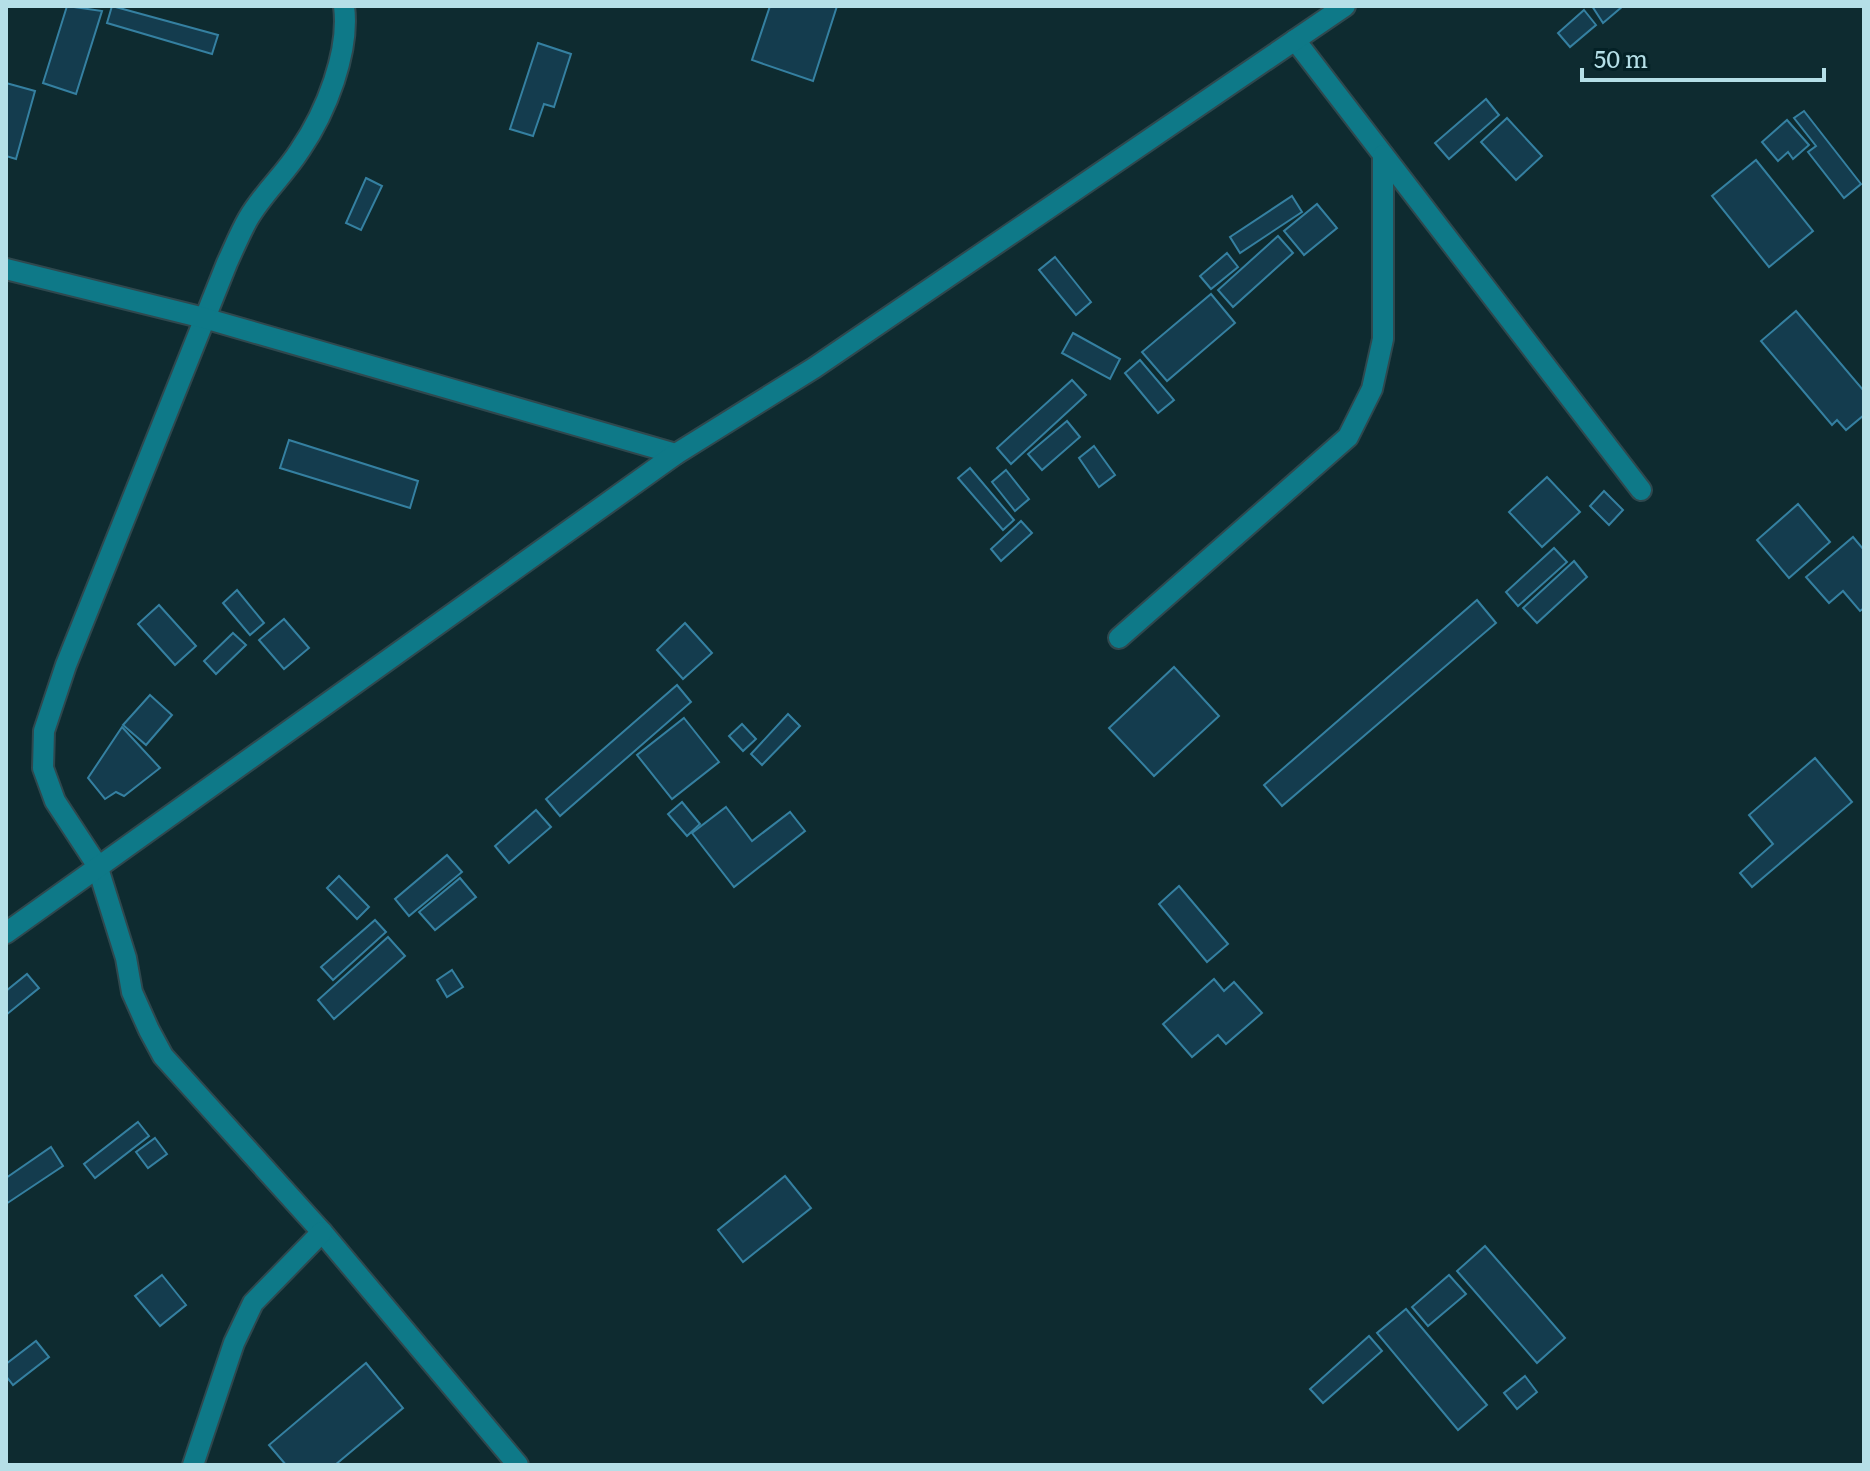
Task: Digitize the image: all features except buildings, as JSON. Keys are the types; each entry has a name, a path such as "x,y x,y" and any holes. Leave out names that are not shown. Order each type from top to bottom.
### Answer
{"street":[{"path":"344,6 345,35 322,105 300,150 248,219 204,318 66,665 44,731 43,768 55,801 97,865 126,958 132,992 163,1056 322,1232 518,1465"},
{"path":"6,933 676,454 814,368 1345,6"},
{"path":"1295,40 1641,490"},
{"path":"1119,638 1348,437 1372,389 1383,339 1383,155"},
{"path":"6,269 204,318 676,454"},
{"path":"193,1465 234,1343 253,1303 322,1232"}]}
